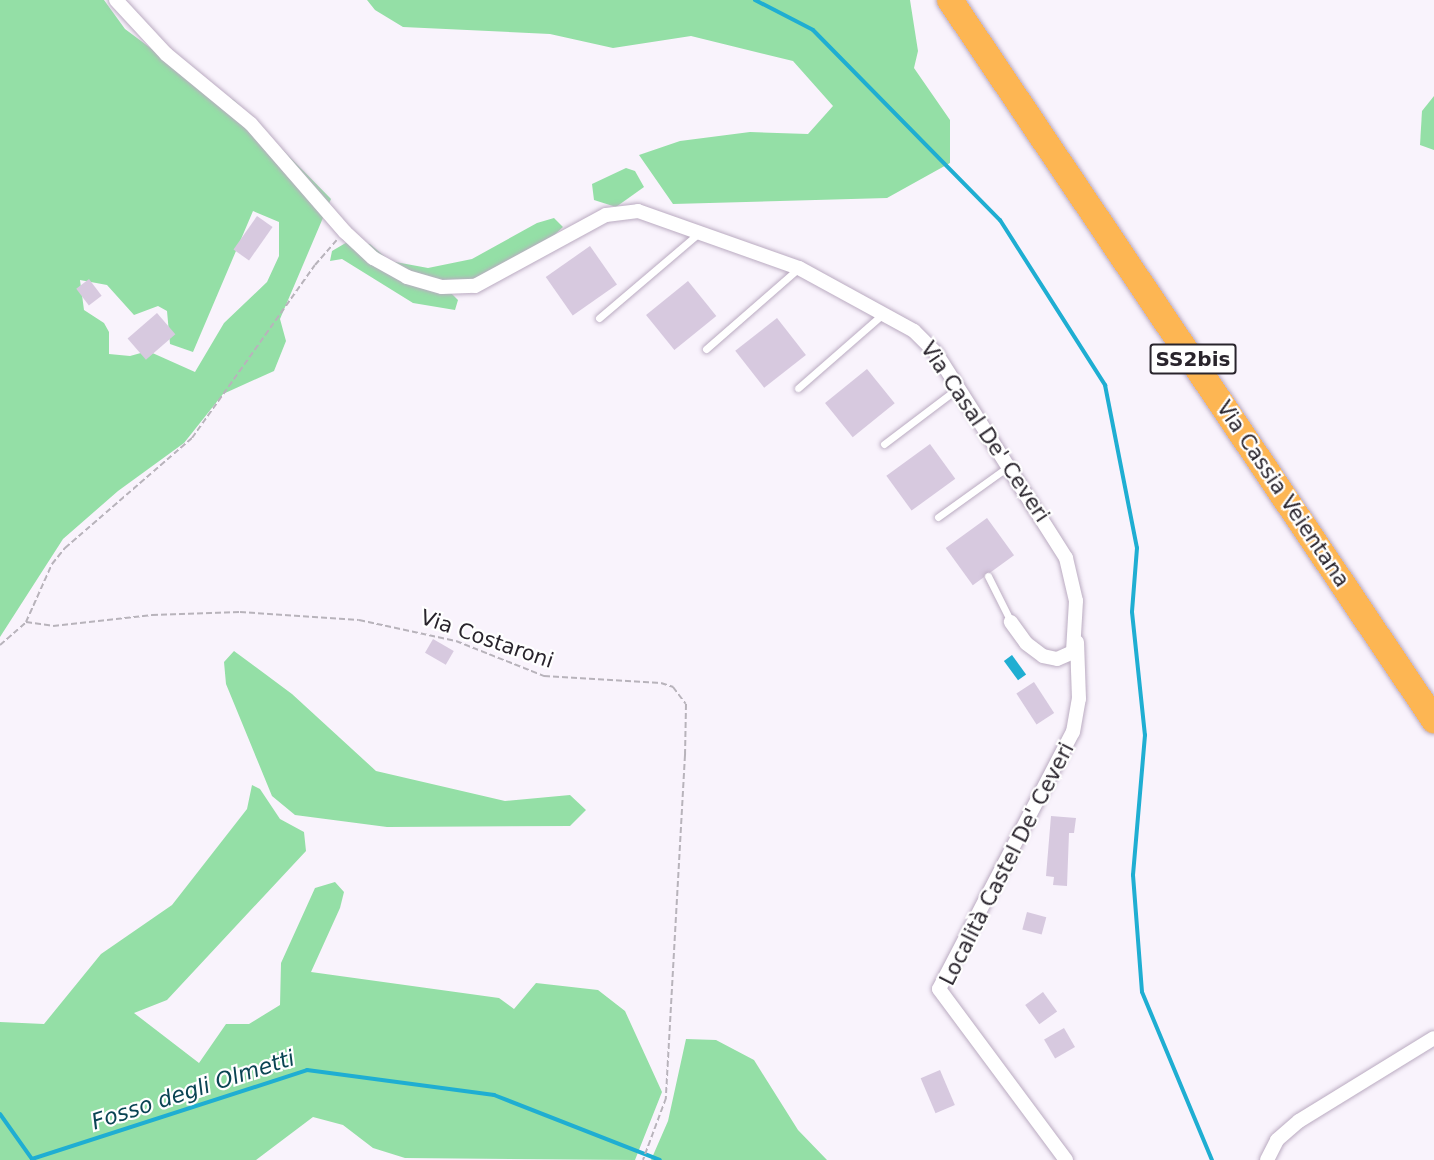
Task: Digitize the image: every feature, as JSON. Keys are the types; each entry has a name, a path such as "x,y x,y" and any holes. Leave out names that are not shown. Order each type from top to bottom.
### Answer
{"highway":[{"name":"Via Cassia Veientana","path":"950,0 1434,720"},
{"name":"Via Cassia Veientana","path":"969,0 1434,691"}],"street":[{"name":"Via Casal De' Ceveri","path":"116,0 166,54 251,123 345,232 374,258 407,277 454,289 485,282 606,215 638,211 799,268 884,313 926,342 1009,465 1066,558 1076,601 1074,647 1064,658 1049,657 1033,650 1011,622"},
{"name":"Località Castel De' Ceveri","path":"1066,1160 939,989 1073,732 1079,699 1076,601"},
{"path":"1267,1160 1277,1140 1299,1121 1434,1038"}],"lane":[{"path":"599,318 699,233"},
{"path":"706,349 799,268"},
{"path":"798,388 884,313"},
{"path":"884,444 958,388"},
{"path":"938,517 1009,465"},
{"path":"988,576 1011,622"}],"path":[{"path":"0,645 26,622 52,564 65,548 192,438 315,265 345,232"},
{"name":"Via Costaroni","path":"26,622 53,626 153,615 240,612 359,620 456,641 544,676 661,683 674,687 686,704 686,755 666,1098 652,1142 643,1160"}],"green space":[{"path":"0,0 104,0 125,29 196,82 234,100 331,199 280,319 286,341 274,371 223,394 184,443 118,491 63,539 0,637","holes":["253,211 279,222 279,256 267,282 224,323 195,372 148,351 130,356 109,354 109,332 104,323 84,310 80,280 107,285 134,315 158,306 167,311 170,344 193,352"]},
{"path":"367,0 910,0 918,51 914,68 950,120 950,163 887,198 673,204 639,155 680,141 750,132 808,134 833,106 793,61 691,36 613,48 550,34 403,27 375,10"},
{"path":"1434,96 1434,150 1420,145 1422,111"},
{"path":"626,168 635,171 644,187 616,207 594,200 592,184"},
{"path":"554,218 563,227 549,240 476,280 446,288 458,300 455,310 413,303 342,259 330,261 332,251 349,241 370,244 390,261 428,268 472,259 537,223"},
{"path":"234,651 292,694 376,771 505,801 570,795 586,810 570,826 387,827 295,815 272,796 226,684 224,662"},
{"path":"252,785 260,789 280,819 304,832 306,851 167,1000 134,1013 199,1063 226,1024 249,1024 280,1005 281,963 315,888 335,882 344,892 340,908 311,972 499,998 514,1009 536,983 598,990 625,1011 662,1092 635,1160 405,1158 373,1148 343,1125 313,1117 256,1160 0,1160 0,1022 44,1024 101,954 172,905 247,809"},
{"path":"686,1039 716,1040 754,1060 798,1130 827,1160 651,1160 668,1121"}],"water":[{"path":"1012,655 1026,674 1018,680 1004,661"}],"building":[{"path":"257,216 273,227 249,260 233,250"},
{"path":"590,246 617,285 573,315 546,277"},
{"path":"89,279 102,296 89,305 76,289"},
{"path":"688,281 716,316 674,350 646,315"},
{"path":"157,313 175,334 146,360 128,339"},
{"path":"777,318 806,355 764,388 735,351"},
{"path":"867,369 895,403 853,437 825,403"},
{"path":"930,444 955,479 912,511 886,476"},
{"path":"987,518 1014,555 973,585 946,548"},
{"path":"433,639 454,651 446,665 425,653"},
{"path":"1034,682 1054,713 1037,724 1016,693"},
{"path":"1051,816 1076,818 1074,833 1069,833 1067,886 1053,885 1054,877 1046,876"},
{"path":"1027,912 1046,917 1042,935 1022,929"},
{"path":"1043,992 1057,1011 1039,1024 1025,1005"},
{"path":"1064,1028 1075,1047 1055,1059 1044,1040"},
{"path":"940,1070 955,1105 936,1113 921,1078"}],"waterway":[{"path":"755,0 813,30 1000,220 1105,385 1137,548 1132,612 1145,735 1133,875 1142,992 1212,1160"},
{"name":"Fosso degli Olmetti","path":"0,1114 32,1159 307,1070 494,1095 660,1160"}]}
